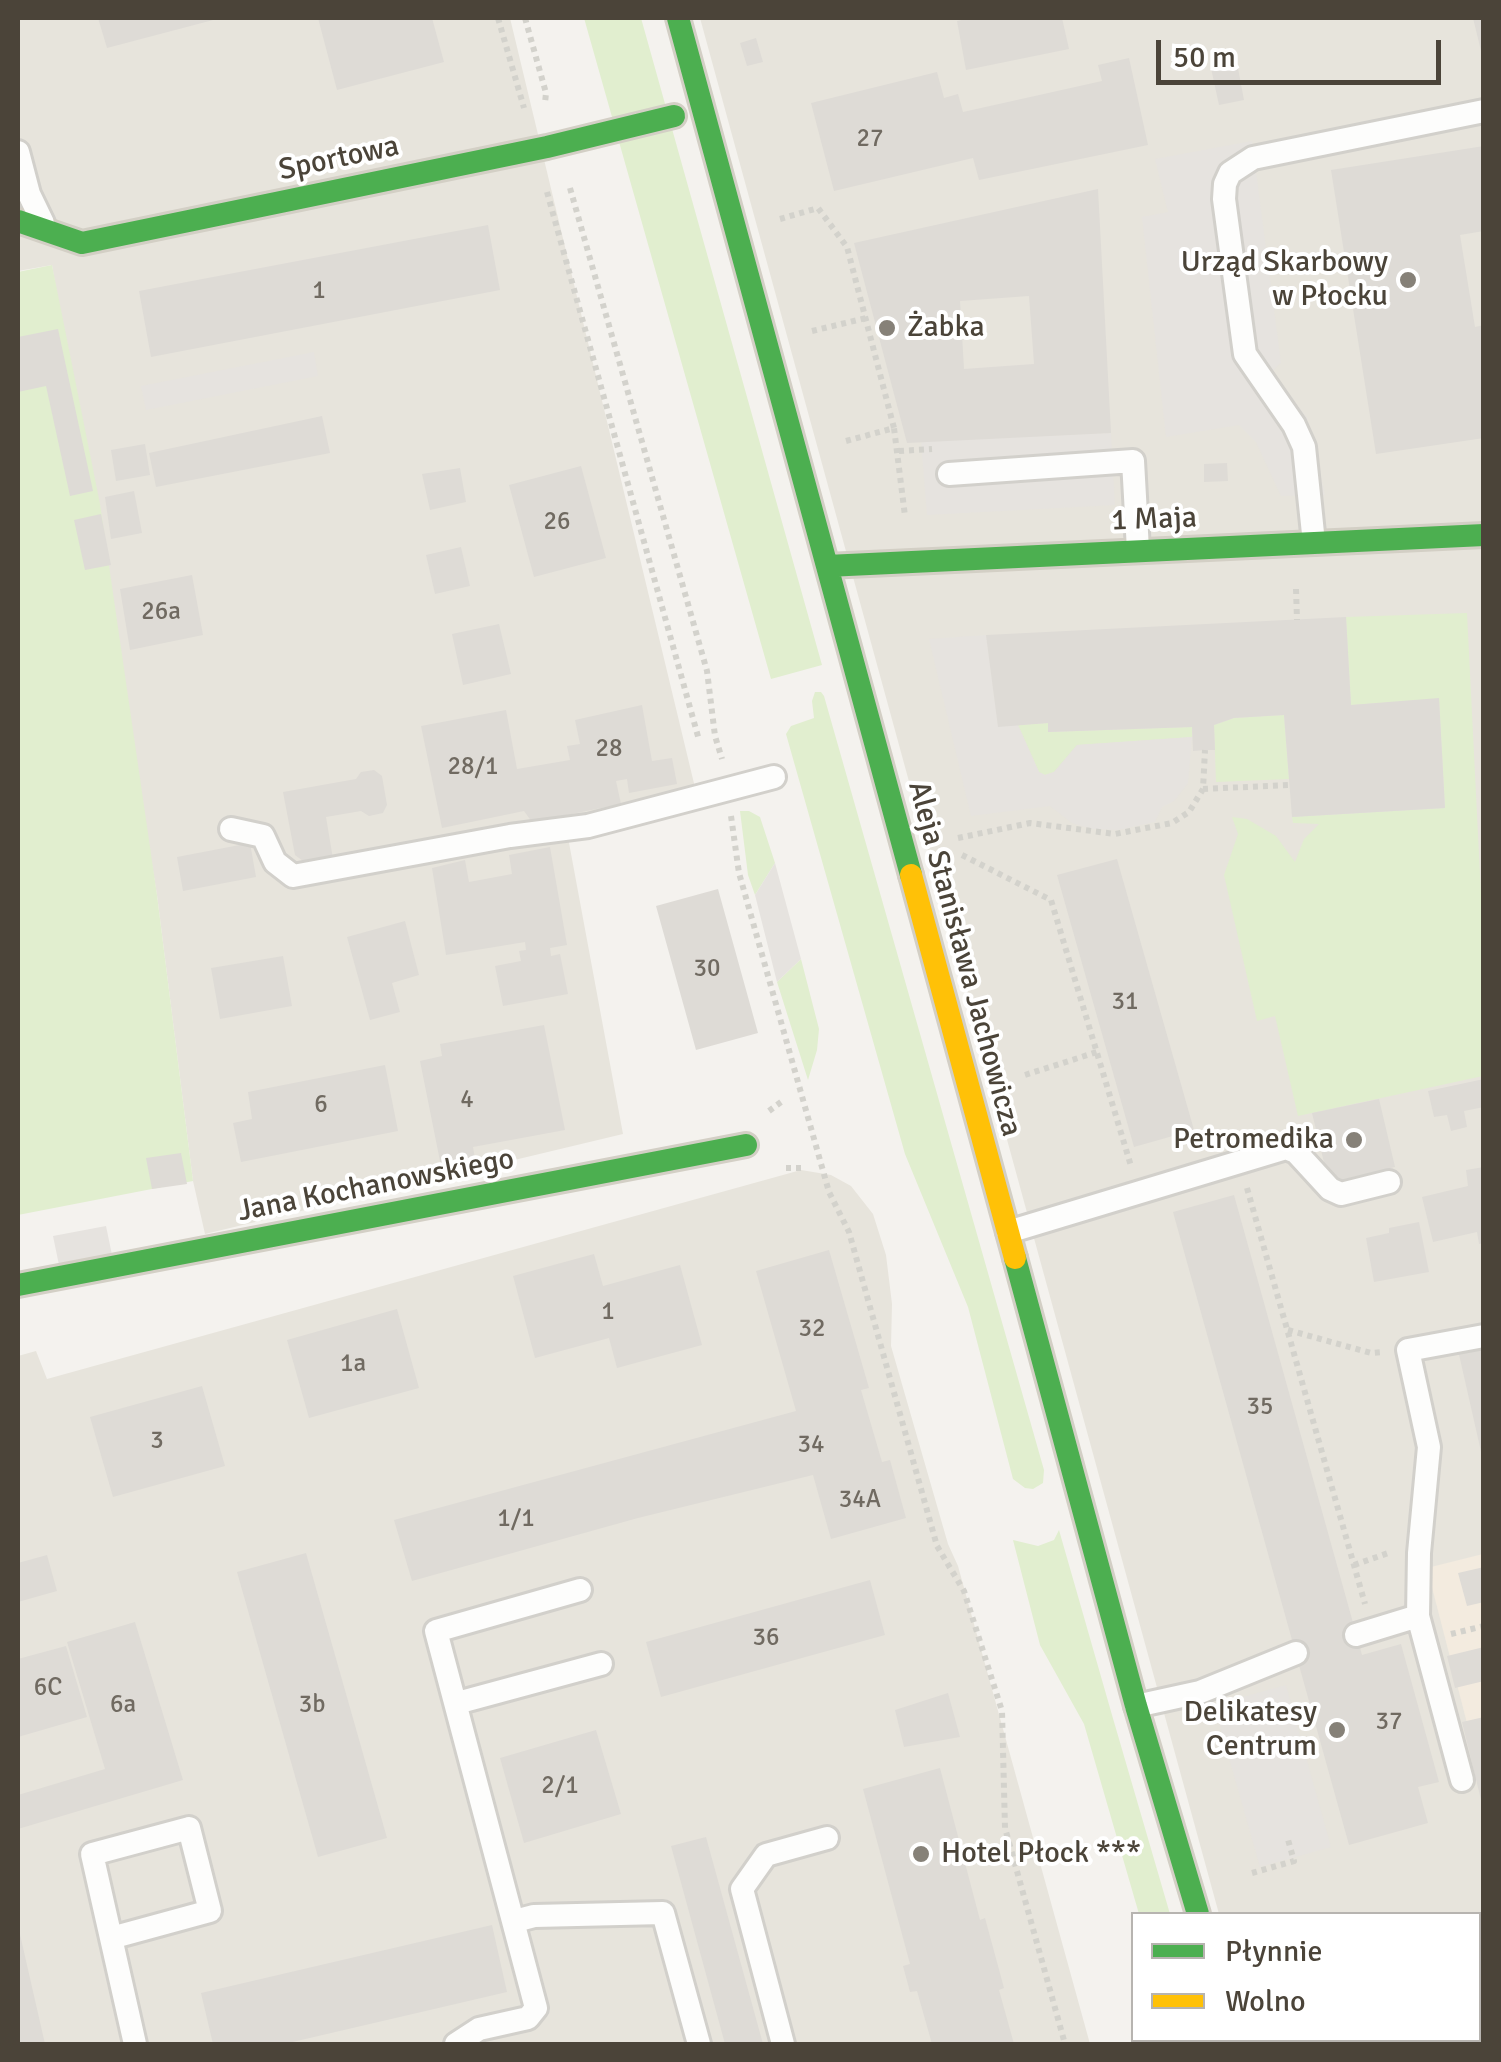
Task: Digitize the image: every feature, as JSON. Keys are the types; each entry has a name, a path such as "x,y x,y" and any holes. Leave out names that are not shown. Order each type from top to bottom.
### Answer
{"street":[{"name":"Aleja Stanisława Jachowicza","path":"678,18 1136,1706 1197,1912"},
{"name":"Sportowa","path":"18,221 82,242 674,116"},
{"name":"1 Maja","path":"828,566 1484,535"},
{"name":"Jana Kochanowskiego","path":"18,1285 746,1145"}],"lane":[{"path":"1314,543 1304,447 1294,425 1245,354 1225,184 1230,173 1253,158 1484,111"},
{"path":"18,152 29,194 46,231"},
{"path":"949,474 1133,461 1138,550"},
{"path":"232,829 263,836 275,862 293,876 510,836 588,826 774,777"},
{"path":"1008,1232 1240,1160 1290,1149 1330,1189 1342,1194 1389,1182"},
{"path":"1462,1780 1418,1616 1419,1553 1429,1446 1408,1350 1484,1336"},
{"path":"456,2044 479,2029 528,2018 536,2008 436,1631 580,1590"},
{"path":"1364,1632 1418,1616"},
{"path":"1136,1706 1200,1692 1296,1653"},
{"path":"457,1703 601,1664"},
{"path":"110,1938 210,1911 189,1828 92,1854 110,1938 135,2044"},
{"path":"783,2044 742,1889 766,1854 827,1838"},
{"path":"515,1921 534,1916 663,1913 699,2044"}],"path":[{"path":"498,18 542,147 699,740"},
{"path":"525,18 546,94 542,147 554,171 573,191 707,671 739,873 822,1168 829,1192 850,1232 937,1546 964,1592 1002,1710 1005,1828 1065,2044"},
{"path":"780,219 818,208 847,247 894,428 906,523"},
{"path":"812,331 866,318"},
{"path":"846,441 894,428"},
{"path":"1296,582 1297,620"},
{"path":"958,838 1030,823 1096,834 1172,823 1190,812 1203,790 1204,750"},
{"path":"1203,790 1289,785"},
{"path":"962,855 1052,900 1138,1191"},
{"path":"1025,1075 1097,1052"},
{"path":"1240,1160 1288,1330 1364,1632"},
{"path":"1288,1330 1371,1353 1408,1350"},
{"path":"1252,1873 1294,1861 1286,1836"}],"shaded area":[{"path":"18,18 510,18 698,800 567,832 623,1134 205,1234 193,1181 157,895 52,265 18,271"},
{"path":"700,18 1483,18 1483,2044 1254,2042 1481,2042 1481,1912 1218,1912"},
{"path":"1252,141 1281,363 1272,371 1307,418 1325,495 1281,496 1256,442 1239,425 1166,437 1142,217 1168,212 1155,159"},
{"path":"314,352 318,376 146,410 141,386"},
{"path":"1111,433 1115,505 927,515 921,441"},
{"path":"986,635 998,726 1018,725 1039,772 1045,775 1054,772 1077,745 1192,737 1188,783 1174,801 1162,807 1155,822 1118,830 1093,829 1072,823 1050,806 971,816 929,639"},
{"path":"775,863 801,959 777,982 755,895"},
{"path":"801,1170 831,1175 851,1186 873,1214 886,1255 892,1304 891,1346 948,1544 958,1566 1090,2044 18,2044 18,1356 36,1351 47,1379"},
{"path":"106,1226 112,1255 59,1265 53,1236"},
{"path":"1483,1554 1483,1723 1468,1727 1427,1568"},
{"path":"1286,1685 1331,1847 1260,1867 1214,1705"}],"green space":[{"path":"584,18 641,18 822,665 771,679"},
{"path":"52,265 100,504 157,895 193,1181 18,1215 18,272"},
{"path":"1467,613 1483,935 1483,1076 1298,1116 1275,1016 1257,1021 1224,875 1238,834 1232,817 1247,819 1276,836 1295,862 1304,839 1319,824 1293,823 1292,817 1445,808 1439,699 1351,705 1346,617"},
{"path":"815,692 824,696 1044,1470 1043,1483 1033,1489 1013,1479 968,1307 905,1154 786,734 791,726 814,718"},
{"path":"1284,715 1289,779 1216,782 1214,725 1234,718"},
{"path":"1048,723 1049,732 1192,727 1192,737 1077,745 1054,772 1045,775 1039,772 1018,725"},
{"path":"740,811 760,817 775,863 755,895 748,875"},
{"path":"801,959 819,1029 808,1080 777,982"},
{"path":"1059,1530 1169,1912 1138,1912 1084,1724 1040,1645 1013,1540 1038,1546 1054,1540"}],"building":[{"path":"98,18 217,18 217,19 107,48"},
{"path":"318,18 432,18 444,62 337,90"},
{"path":"1062,18 1069,49 966,70 957,21"},
{"path":"1473,18 1484,18 1484,55 1482,55"},
{"path":"756,38 763,62 747,66 740,43"},
{"path":"1129,58 1148,145 979,180 973,158 834,191 811,103 937,72 944,98 958,94 963,112 1102,81 1098,65"},
{"path":"1237,63 1244,100 1219,105 1211,68"},
{"name":"Urząd Skarbowy w Płocku","path":"1484,146 1484,231 1460,235 1475,327 1484,325 1484,438 1376,454 1331,170"},
{"path":"1098,189 1111,433 907,443 854,243","holes":["1029,296 1034,364 964,369 960,301"]},
{"path":"488,225 500,290 151,357 139,291"},
{"path":"58,329 93,491 70,496 46,386 18,392 18,337"},
{"path":"322,416 330,453 156,487 149,453"},
{"path":"145,444 150,475 116,481 111,450"},
{"path":"1227,463 1228,481 1204,482 1204,464"},
{"path":"581,466 606,558 534,577 509,485"},
{"path":"460,468 466,502 430,510 422,474"},
{"path":"134,491 142,533 111,539 105,497"},
{"path":"101,514 111,565 85,570 74,520"},
{"path":"461,547 470,586 435,594 426,555"},
{"path":"192,575 203,635 130,650 120,589"},
{"path":"1346,617 1351,705 1439,698 1445,808 1292,817 1284,715 1234,718 1214,725 1215,750 1193,751 1192,727 1048,732 1048,723 998,727 986,635"},
{"path":"499,624 511,674 463,685 452,634"},
{"path":"642,705 652,761 672,758 677,784 629,793 627,779 616,781 621,804 532,822 524,811 442,828 421,726 506,710 517,769 570,760 567,746 580,744 575,720"},
{"path":"374,770 382,776 387,805 383,813 369,816 361,811 326,817 333,859 307,864 295,855 283,792 356,779 361,772"},
{"path":"250,843 256,877 183,891 177,857"},
{"path":"550,847 567,945 550,948 551,956 560,954 568,994 503,1006 495,966 521,961 519,951 526,950 525,942 446,955 432,868 465,860 469,882 512,874 509,855"},
{"path":"1117,859 1194,1130 1134,1147 1057,875"},
{"path":"718,889 758,1033 696,1050 656,906"},
{"path":"405,921 419,975 392,983 400,1012 370,1020 347,937"},
{"path":"283,956 292,1006 220,1019 211,968"},
{"path":"544,1025 565,1130 473,1147 475,1159 441,1166 420,1061 442,1056 440,1044"},
{"path":"385,1065 398,1131 241,1162 233,1123 252,1119 248,1092"},
{"path":"1484,1079 1484,1107 1464,1111 1467,1127 1451,1131 1447,1115 1434,1117 1428,1091"},
{"name":"Petromedika","path":"1379,1099 1395,1167 1329,1183 1312,1113"},
{"path":"181,1153 187,1184 152,1189 146,1158"},
{"path":"1484,1167 1484,1243 1479,1244 1477,1232 1433,1242 1422,1197 1468,1186 1466,1170"},
{"path":"1234,1195 1362,1655 1401,1644 1439,1782 1418,1787 1428,1823 1349,1845 1173,1212"},
{"path":"1419,1222 1429,1272 1374,1282 1366,1238"},
{"path":"829,1250 869,1388 861,1390 882,1462 890,1460 906,1518 831,1539 813,1475 638,1518 412,1581 394,1520 796,1411 756,1271"},
{"path":"594,1254 603,1286 680,1265 702,1345 617,1368 609,1338 535,1358 513,1276"},
{"path":"397,1309 419,1388 309,1418 287,1340"},
{"path":"1484,1345 1484,1456 1482,1456 1458,1350"},
{"path":"202,1386 225,1466 113,1497 90,1417"},
{"path":"306,1553 387,1838 318,1857 237,1572"},
{"path":"47,1555 57,1591 18,1602 18,1563"},
{"path":"1484,1567 1484,1602 1467,1606 1458,1573"},
{"path":"870,1580 885,1635 661,1697 646,1642"},
{"path":"135,1622 183,1780 18,1829 18,1795 105,1769 67,1642"},
{"path":"66,1646 87,1717 18,1737 18,1659"},
{"path":"1484,1647 1484,1681 1455,1688 1447,1656"},
{"path":"948,1693 960,1737 904,1747 895,1710"},
{"path":"1484,1717 1484,1803 1482,1804 1462,1722"},
{"path":"596,1730 621,1814 524,1843 500,1758"},
{"name":"Hotel Płock ***","path":"940,1768 980,1920 985,1918 1004,1988 999,1990 1014,2044 932,2044 917,1991 910,1992 903,1966 910,1964 863,1789"},
{"path":"706,1837 763,2044 725,2044 671,1846"},
{"path":"492,1925 507,1992 284,2044 213,2044 201,1993"},
{"path":"19,1930 45,2044 18,2044"}],"traffic: fast":[{"path":"678,18 911,875"},
{"path":"18,221 82,243 547,147 674,116"},
{"path":"827,566 1484,535"},
{"path":"18,1285 746,1145"},
{"path":"1015,1258 1136,1706 1197,1912"}],"traffic: slow":[{"path":"911,875 1015,1258"}],"place":[{"name":"Urząd Skarbowy w Płocku","path":"1408,280"},
{"name":"Żabka","path":"887,328"},
{"name":"Petromedika","path":"1354,1140"},
{"name":"Delikatesy Centrum","path":"1337,1730"},
{"name":"Hotel Płock ***","path":"921,1854"}]}
